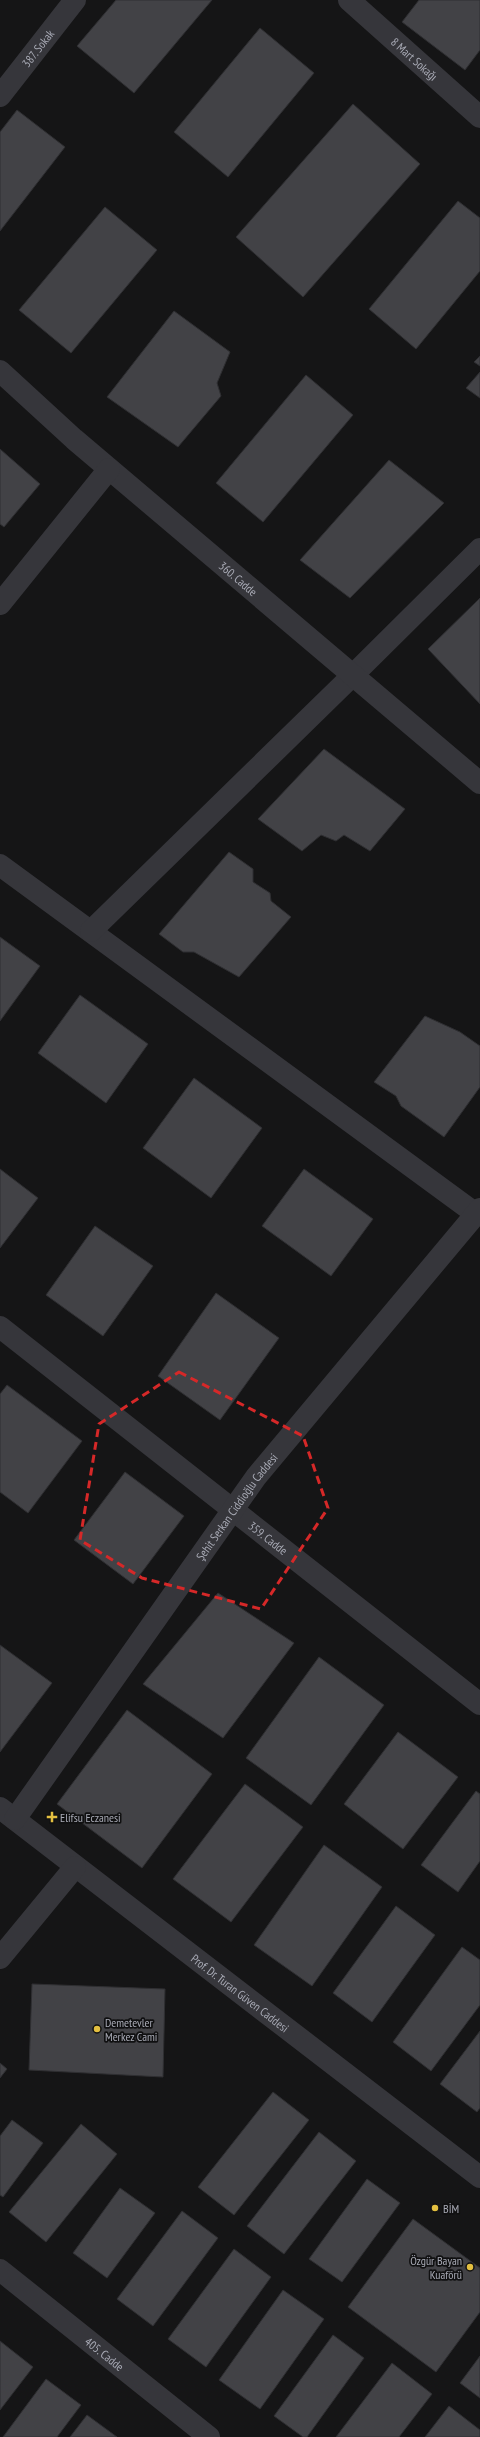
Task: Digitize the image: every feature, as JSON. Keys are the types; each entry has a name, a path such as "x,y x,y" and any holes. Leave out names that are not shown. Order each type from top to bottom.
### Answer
{"street":[{"name":"387. Sokak","path":"0,96 75,0"},
{"name":"8 Mart Sokağı","path":"349,0 480,117"},
{"name":"360. Cadde","path":"0,371 109,469 480,783"},
{"path":"0,604 109,469"},
{"path":"91,931 354,676 480,548"},
{"path":"0,865 478,1212"},
{"name":"Şehit Serkan Ciddioğlu Caddesi","path":"7,1814 233,1511 256,1477 478,1212"},
{"name":"359. Cadde","path":"0,1327 480,1704"},
{"name":"Prof. Dr. Turan Güven Caddesi","path":"7,1814 480,2177"},
{"path":"0,1958 75,1867"},
{"name":"405. Cadde","path":"0,2270 209,2437"}],"highlighted area":[{"path":"179,1372 303,1436 328,1508 261,1609 142,1578 80,1540 99,1424"}],"building":[{"path":"116,0 212,0 134,93 77,46"},
{"path":"419,0 480,0 480,50 465,70 402,22"},
{"path":"260,28 314,73 228,177 174,132"},
{"path":"353,104 420,164 303,297 236,237"},
{"path":"17,110 65,147 0,231 0,132"},
{"path":"458,201 480,218 480,271 416,349 369,309"},
{"path":"105,207 157,250 71,353 19,310"},
{"path":"174,311 230,352 217,383 221,396 178,447 107,397"},
{"path":"480,356 480,366 474,362"},
{"path":"480,372 480,398 466,388"},
{"path":"306,375 353,415 263,522 216,483"},
{"path":"0,449 40,484 4,527 0,524"},
{"path":"389,460 444,503 350,598 300,560"},
{"path":"480,598 480,704 428,649"},
{"path":"324,749 405,809 370,851 344,835 336,841 321,835 302,851 258,819"},
{"path":"229,852 253,869 253,882 270,893 271,901 291,917 239,977 194,952 183,952 159,934"},
{"path":"0,937 40,966 0,1021"},
{"path":"80,995 148,1044 106,1103 38,1053"},
{"path":"425,1016 460,1032 480,1046 480,1087 444,1137 401,1106 396,1096 374,1082"},
{"path":"194,1078 262,1128 211,1198 143,1148"},
{"path":"0,1169 38,1198 0,1248"},
{"path":"304,1169 373,1219 331,1276 262,1226"},
{"path":"95,1226 153,1266 103,1336 46,1295"},
{"path":"216,1293 279,1338 220,1420 158,1376"},
{"path":"7,1385 82,1441 28,1513 0,1492 0,1394"},
{"path":"125,1472 184,1516 133,1584 74,1540"},
{"path":"218,1593 294,1643 223,1738 143,1684"},
{"path":"0,1645 52,1683 0,1752"},
{"path":"319,1657 384,1705 311,1805 246,1758"},
{"path":"127,1710 212,1774 142,1868 57,1804"},
{"path":"398,1732 458,1777 403,1849 344,1804"},
{"path":"245,1784 303,1827 231,1922 173,1879"},
{"path":"476,1791 480,1794 480,1861 458,1892 421,1865"},
{"path":"324,1845 382,1887 312,1986 254,1945"},
{"path":"396,1906 435,1935 372,2022 333,1993"},
{"path":"462,1947 480,1960 480,2005 431,2071 393,2042"},
{"name":"Demetevler Merkez Cami","path":"32,1984 165,1989 163,2077 29,2070"},
{"path":"480,2031 480,2108 477,2112 440,2084"},
{"path":"0,2063 7,2069 0,2078"},
{"path":"273,2092 309,2120 234,2215 198,2187"},
{"path":"12,2120 43,2143 3,2197 0,2195 0,2136"},
{"path":"81,2124 117,2154 46,2242 9,2212"},
{"path":"319,2132 356,2161 284,2254 247,2226"},
{"path":"367,2179 400,2203 342,2282 309,2259"},
{"path":"120,2188 155,2213 107,2278 73,2253"},
{"path":"182,2211 218,2238 153,2326 117,2299"},
{"path":"413,2219 480,2268 480,2312 436,2372 348,2307"},
{"path":"234,2249 271,2277 206,2367 168,2339"},
{"path":"283,2290 324,2319 260,2409 219,2380"},
{"path":"333,2335 364,2358 307,2437 303,2437 274,2416"},
{"path":"0,2341 33,2367 0,2410"},
{"path":"480,2356 480,2398 460,2383"},
{"path":"392,2363 432,2394 399,2437 336,2437"},
{"path":"46,2379 81,2405 57,2437 3,2437"},
{"path":"449,2406 480,2430 480,2437 425,2437"},
{"path":"87,2415 117,2437 70,2437"}],"place":[{"name":"Elifsu Eczanesi","path":"52,1817"},
{"name":"Demetevler Merkez Cami","path":"97,2029"},
{"name":"BİM","path":"435,2208"},
{"name":"Özgür Bayan Kuaförü","path":"470,2267"}]}
